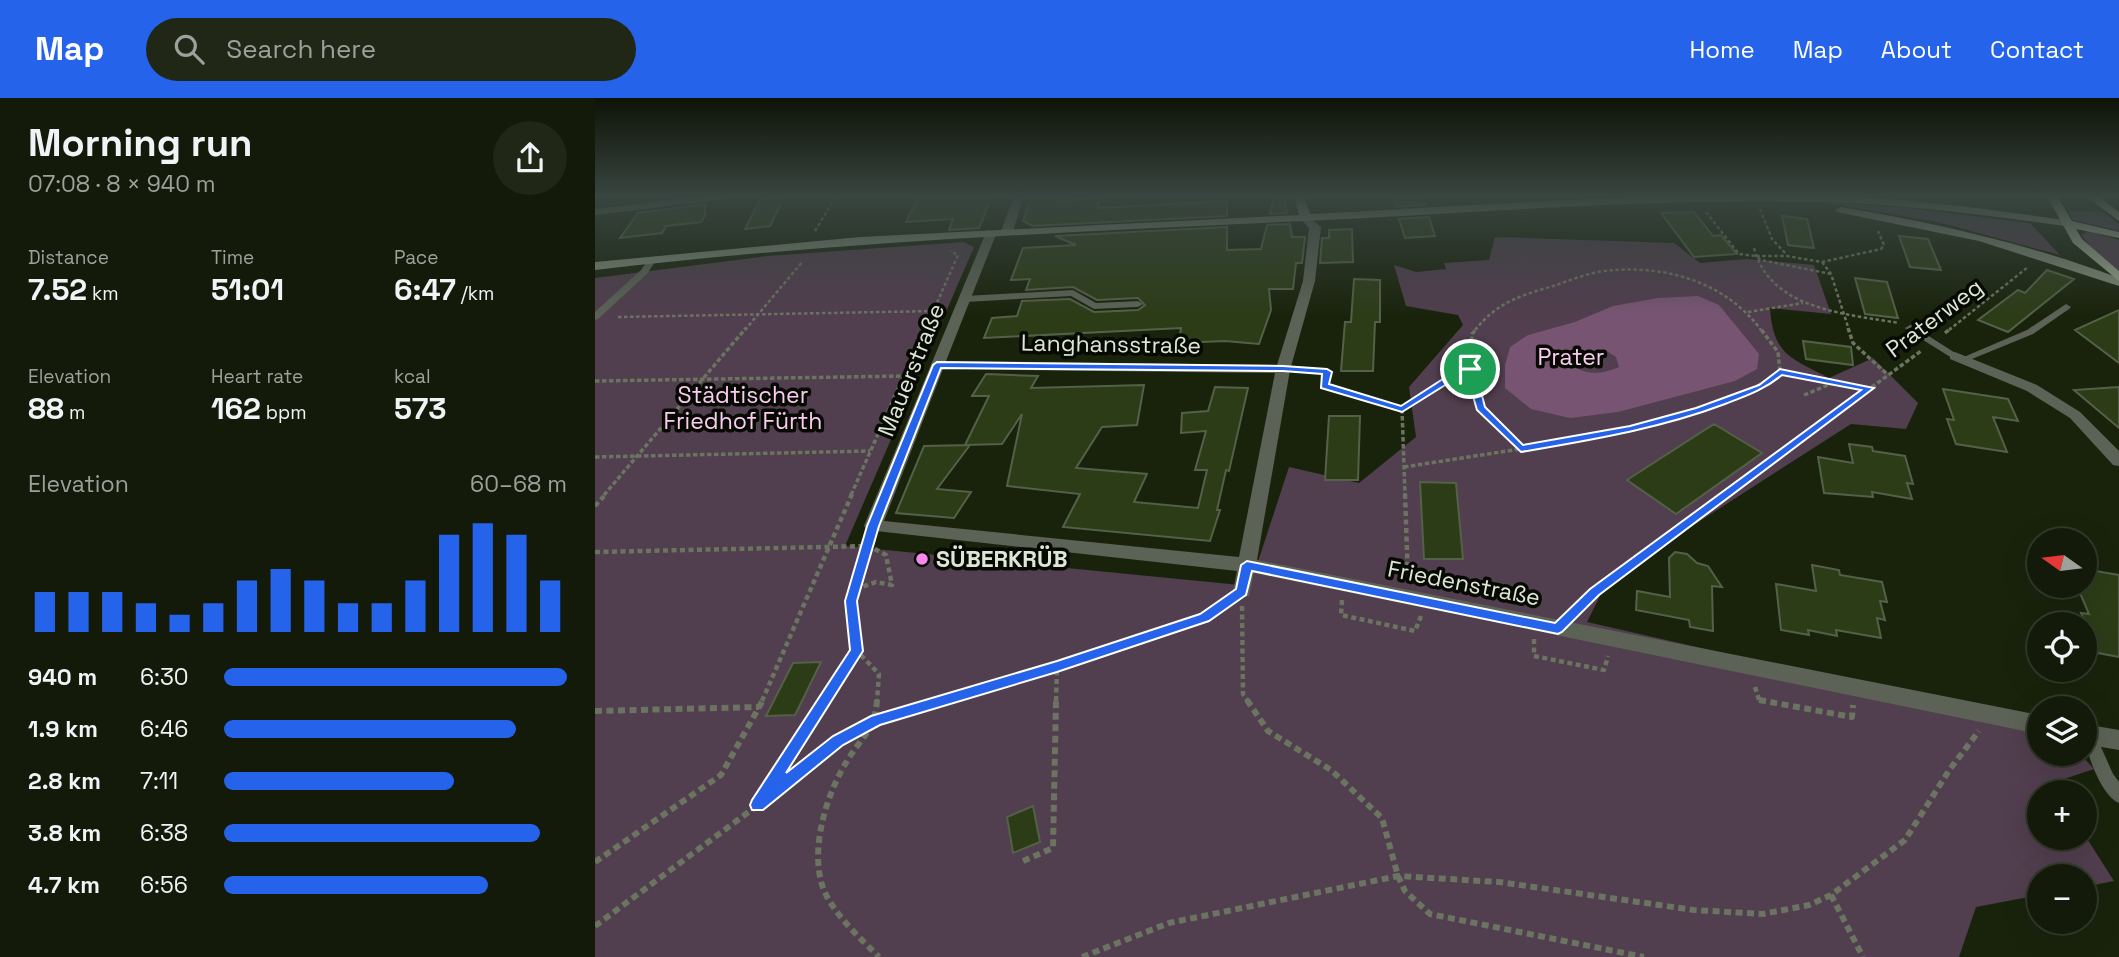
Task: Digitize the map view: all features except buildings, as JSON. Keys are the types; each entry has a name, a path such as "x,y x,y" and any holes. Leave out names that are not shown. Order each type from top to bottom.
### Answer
{"main road":[{"path":"595,266 809,243 918,236"},
{"path":"1977,236 2119,279"},
{"path":"2075,236 2088,252 2119,279"}],"street":[{"name":"Mauerstraße","path":"873,526 965,299 996,236"},
{"path":"1242,591 1283,369 1308,281 1314,236"},
{"path":"1959,358 2032,388 2075,415 2119,461"},
{"name":"Langhansstraße","path":"937,365 1283,369"},
{"name":"Friedenstraße","path":"873,526 1247,565 2027,722"},
{"path":"2097,736 2119,740"}],"lane":[{"path":"600,317 644,272 653,259"},
{"path":"965,299 1073,293 1094,306 1138,304"},
{"path":"1910,328 1959,358 2030,332 2067,307"},
{"path":"2097,758 2107,779 2119,795"}],"path":[{"path":"809,243 813,236"},
{"path":"1725,236 1739,254 1822,261 1881,249 1884,245 1880,236"},
{"path":"1772,236 1787,256"},
{"path":"1754,248 1756,256 1777,287 1803,303 1844,314 1894,321"},
{"path":"595,862 721,775 760,707 958,255"},
{"path":"1756,256 1761,260 1831,274"},
{"path":"595,506 806,258"},
{"path":"1822,261 1831,274 1853,343 1888,375"},
{"name":"Praterweg","path":"1558,628 1594,592 1931,343 2031,264"},
{"path":"1521,448 1480,408 1470,369 1472,334 1489,313 1514,298 1603,271 1658,272 1690,277 1748,312 1778,352 1780,372"},
{"path":"1748,312 1803,303"},
{"path":"600,317 933,311"},
{"path":"1283,369 1327,372 1324,386 1402,409 1464,370 1470,369"},
{"path":"1780,372 1870,388"},
{"path":"1404,467 1631,430 1700,410 1762,387 1780,372"},
{"path":"595,381 904,376"},
{"path":"1804,395 1834,382"},
{"path":"1402,409 1408,598"},
{"path":"595,457 870,451"},
{"path":"873,526 851,601 857,651 879,674 876,720 846,762 823,811 818,868 827,898 847,925 879,957"},
{"path":"595,552 869,546 886,555 892,585 876,582 855,589"},
{"path":"1344,586 1341,615 1415,631 1428,602"},
{"path":"595,926 758,805 838,740 876,720 1057,666 1205,617 1242,591"},
{"path":"1242,591 1243,694 1268,731 1331,770 1382,818 1398,876 1405,891 1430,914 1644,957"},
{"path":"1534,624 1534,656 1604,670 1612,639"},
{"path":"758,805 857,651"},
{"path":"1023,861 1053,848 1052,787 1057,666"},
{"path":"1748,667 1759,700 1852,717 1854,688"},
{"path":"595,711 760,707"},
{"path":"1082,957 1168,923 1398,876 1512,884 1722,912 1763,914 1809,905 1831,895 1905,840 1988,715"},
{"path":"1831,895 1863,957"}],"green space":[{"path":"1990,236 2042,236 2060,255"},
{"path":"2082,236 2106,236 2119,240 2119,271"},
{"path":"1495,237 1674,243 1700,263 1746,259 1814,265 1831,314 1770,308 1775,336 1780,346 1794,359 1829,378 1873,358 1918,403 1906,429 1851,424 1608,580 1587,622 2027,722 2027,766 2091,766 2094,769 2061,780 2027,780 2027,850 2094,850 2114,881 2097,884 2097,864 2027,864 2027,897 1976,907 1959,957 595,957 595,278 767,256 964,242 974,247 845,546 1250,586 1289,467 1359,483 1416,437 1409,387 1463,325 1458,315 1406,306 1394,265 1416,272 1446,269 1444,263 1489,260"}],"shaded area":[{"path":"1698,296 1719,305 1759,354 1757,369 1735,381 1618,412 1570,418 1531,409 1505,388 1505,365 1510,347 1528,335 1575,322 1613,306 1658,298","holes":["1605,350 1616,357 1619,367 1599,373 1580,370 1568,362 1577,353"]}],"place":[{"name":"SÜBERKRÜB","path":"922,559"}],"route":[{"path":"937,365 1283,369 1327,372 1324,386 1402,409 1464,370 1470,369 1480,408 1521,448 1631,430 1700,410 1762,387 1780,372 1870,388 1594,592 1558,628 1247,565 1242,591 1205,617 1057,666 876,720 838,740 758,805 857,651 851,601 873,526 937,365"}],"park label":[{"name":"Prater","path":"1571,357"},
{"name":"Städtischer Friedhof Fürth","path":"743,408"}]}
